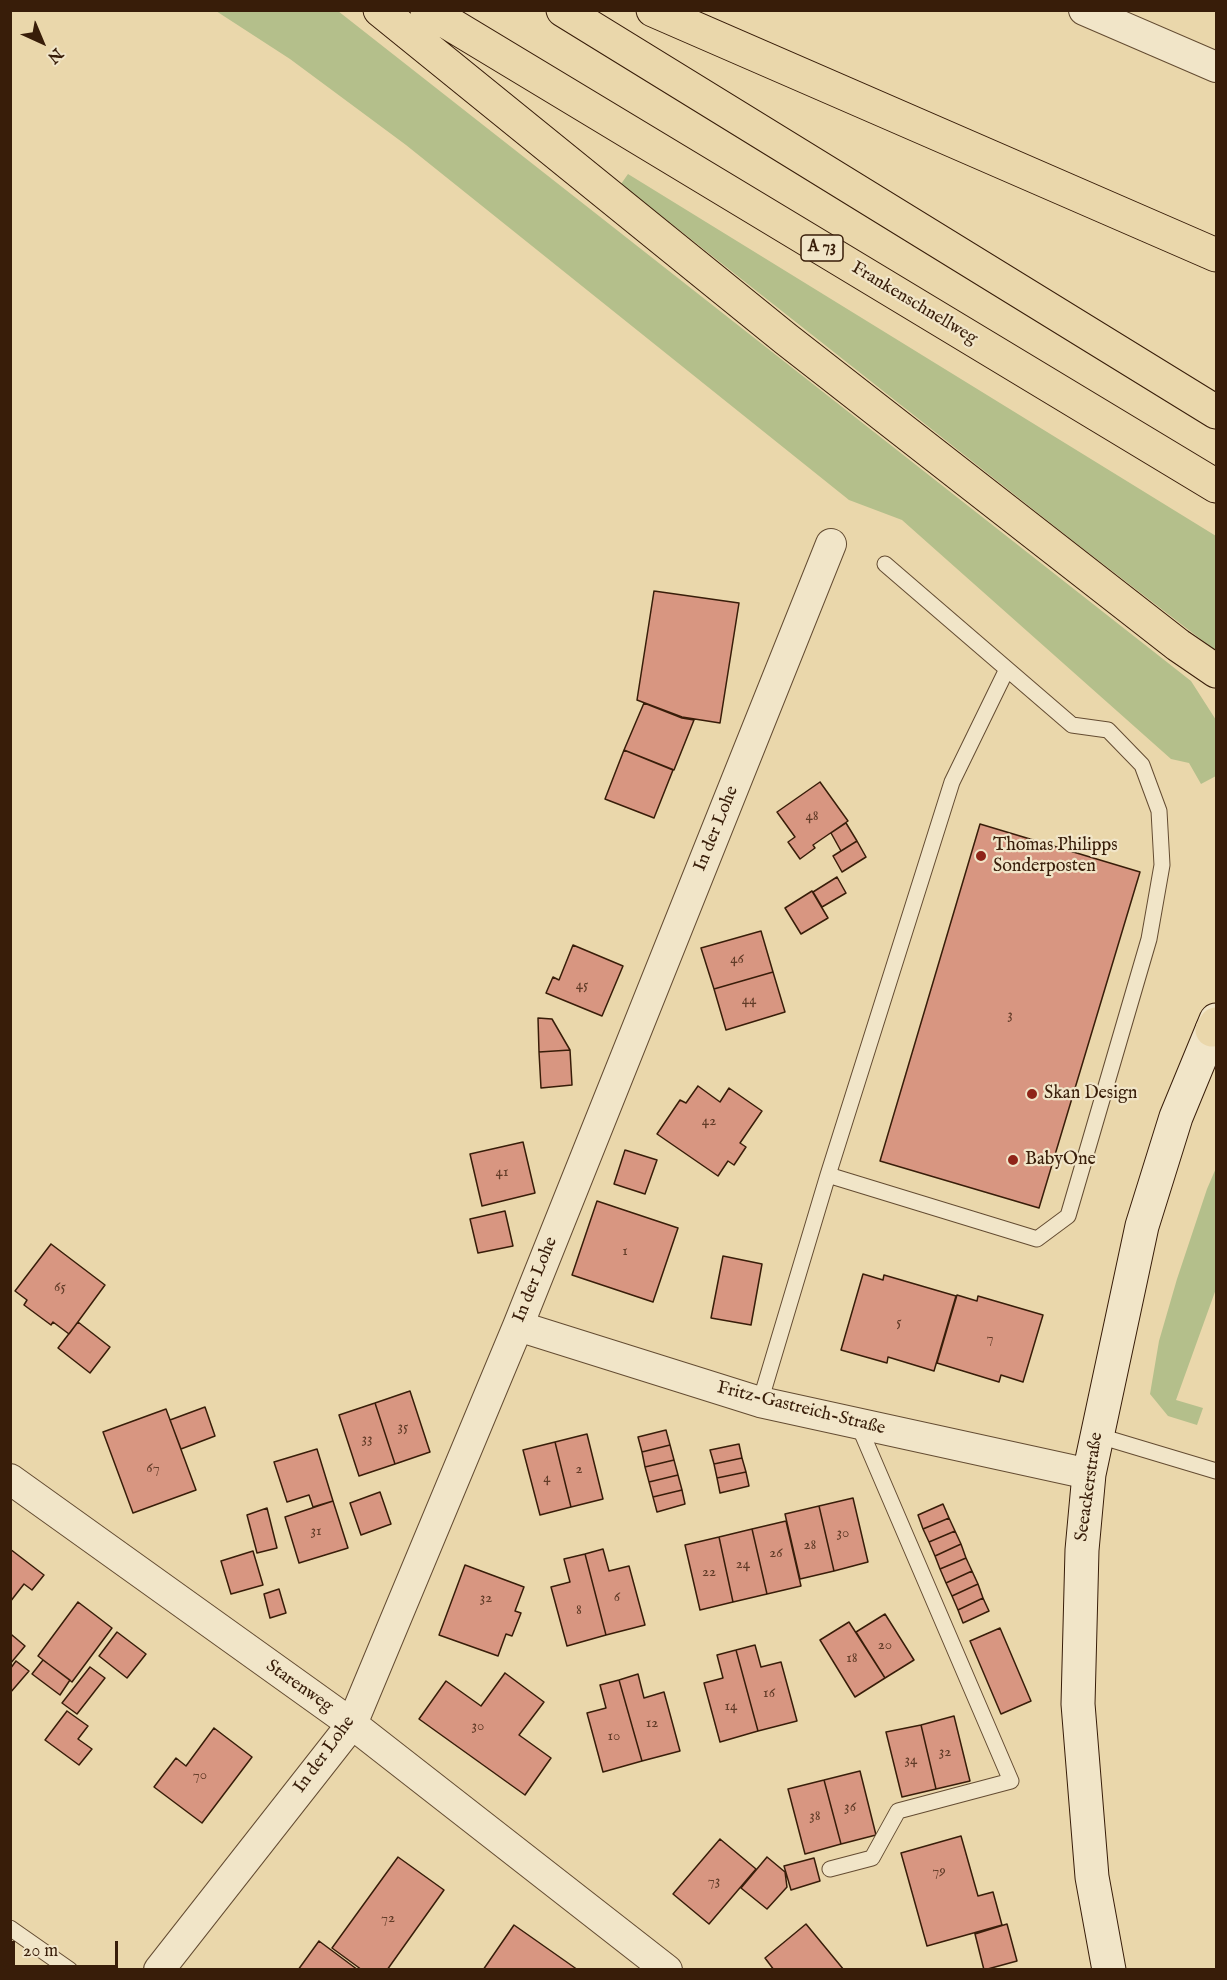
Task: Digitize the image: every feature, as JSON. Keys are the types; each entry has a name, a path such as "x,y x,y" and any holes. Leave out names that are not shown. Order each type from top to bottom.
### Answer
{"highway":[{"path":"380,10 786,339 1178,645 1216,671"},
{"name":"Frankenschnellweg","path":"427,10 1216,486"},
{"path":"563,10 1216,412"},
{"path":"653,10 1216,255"},
{"path":"1178,645 1216,692"}],"main road":[{"name":"Seeackerstraße","path":"1109,1970 1092,1876 1078,1704 1082,1550 1089,1474 1142,1226 1176,1117 1215,1025"}],"street":[{"path":"1084,10 1216,67"},
{"name":"In der Lohe","path":"159,1970 352,1724 518,1326 831,544"},
{"name":"Fritz-Gastreich-Straße","path":"518,1326 760,1402 1089,1474"},
{"name":"Starenweg","path":"10,1479 352,1724 666,1970"}],"lane":[{"path":"828,1175 1037,1239 1068,1216 1149,939 1162,865 1159,811 1142,765 1108,730 1072,725 885,564"},
{"path":"760,1402 828,1175 952,782 1007,669"},
{"path":"830,1869 872,1858 898,1811 1011,1782 858,1424"},
{"path":"1096,1435 1216,1471"},
{"path":"10,1928 70,1970"}],"green space":[{"path":"216,11 338,11 1191,681 1216,720 1216,776 1201,784 1189,763 1171,759 902,520 849,500 406,145 290,59"},
{"path":"628,174 1216,536 1216,651 621,184"},
{"path":"1216,1168 1216,1289 1176,1400 1203,1408 1197,1425 1168,1416 1150,1394 1159,1341 1177,1279"}],"building":[{"path":"654,591 739,603 720,723 682,717 637,700"},
{"path":"644,703 682,718 694,720 674,770 624,750"},
{"path":"624,750 673,770 654,818 605,799"},
{"path":"820,782 848,821 813,845 815,848 800,859 788,842 795,837 777,812"},
{"path":"846,823 857,841 841,851 831,833"},
{"path":"980,824 1140,872 1039,1208 880,1161"},
{"path":"857,841 866,857 842,872 833,856"},
{"path":"837,877 846,893 822,907 813,892"},
{"path":"812,891 828,918 801,934 785,908"},
{"path":"761,931 773,972 714,989 701,948"},
{"path":"573,945 623,966 602,1016 546,993 553,977 559,980"},
{"path":"773,972 785,1012 726,1030 714,989"},
{"path":"538,1018 552,1019 570,1050 539,1052"},
{"path":"570,1050 572,1085 541,1088 539,1052"},
{"path":"698,1086 720,1102 729,1088 762,1111 740,1143 746,1147 734,1165 728,1161 718,1176 657,1134 680,1100 686,1103"},
{"path":"523,1142 535,1193 482,1206 470,1154"},
{"path":"625,1150 657,1160 645,1194 614,1184"},
{"path":"597,1201 678,1228 653,1302 572,1275"},
{"path":"505,1211 513,1246 478,1253 470,1219"},
{"path":"51,1244 105,1285 69,1334 53,1322 51,1325 24,1305 27,1300 15,1291"},
{"path":"723,1256 762,1264 751,1325 711,1318"},
{"path":"863,1274 883,1280 884,1275 956,1296 934,1371 888,1357 887,1363 841,1350"},
{"path":"957,1295 977,1301 978,1296 1043,1315 1023,1382 1001,1375 999,1382 937,1363"},
{"path":"78,1322 110,1347 90,1373 58,1348"},
{"path":"410,1391 430,1452 395,1464 375,1403"},
{"path":"375,1403 395,1464 359,1476 339,1415"},
{"path":"205,1407 215,1436 181,1449 170,1420"},
{"path":"166,1409 196,1490 133,1513 103,1432"},
{"path":"666,1430 670,1445 642,1452 638,1437"},
{"path":"587,1434 603,1499 571,1507 555,1442"},
{"path":"555,1442 571,1507 540,1515 523,1450"},
{"path":"739,1444 742,1458 714,1464 710,1450"},
{"path":"670,1445 674,1460 645,1467 642,1452"},
{"path":"317,1449 333,1501 313,1507 309,1495 287,1502 274,1462"},
{"path":"742,1458 746,1472 717,1478 714,1464"},
{"path":"674,1460 678,1475 649,1482 645,1467"},
{"path":"746,1472 749,1486 720,1493 717,1478"},
{"path":"678,1475 682,1490 653,1497 649,1482"},
{"path":"682,1490 685,1504 657,1512 653,1497"},
{"path":"380,1492 391,1524 361,1535 350,1503"},
{"path":"853,1498 868,1562 834,1571 819,1506"},
{"path":"333,1501 348,1548 299,1563 285,1517"},
{"path":"943,1504 949,1518 923,1529 918,1515"},
{"path":"819,1506 834,1571 800,1579 785,1514"},
{"path":"267,1508 277,1548 257,1553 247,1515"},
{"path":"949,1518 955,1531 929,1542 923,1529"},
{"path":"786,1521 801,1586 767,1594 752,1529"},
{"path":"752,1529 767,1594 733,1602 719,1537"},
{"path":"955,1531 961,1544 935,1556 929,1542"},
{"path":"719,1537 733,1602 700,1610 685,1545"},
{"path":"961,1544 966,1558 940,1569 935,1556"},
{"path":"10,1549 44,1575 32,1590 24,1584 10,1602"},
{"path":"603,1549 609,1571 629,1566 645,1625 606,1635 585,1554"},
{"path":"253,1551 263,1585 231,1594 221,1561"},
{"path":"585,1554 606,1635 567,1646 551,1587 570,1582 564,1559"},
{"path":"966,1558 972,1571 946,1583 940,1569"},
{"path":"465,1565 524,1587 515,1611 521,1613 512,1636 506,1634 498,1656 439,1635"},
{"path":"972,1571 978,1584 952,1596 946,1583"},
{"path":"978,1584 983,1598 958,1610 952,1596"},
{"path":"279,1589 286,1613 270,1618 264,1594"},
{"path":"983,1598 989,1611 963,1623 958,1610"},
{"path":"78,1602 112,1628 72,1682 38,1656"},
{"path":"885,1614 914,1660 885,1678 856,1632"},
{"path":"849,1622 885,1678 855,1697 820,1640"},
{"path":"1000,1628 1031,1701 1001,1714 970,1641"},
{"path":"117,1632 146,1654 127,1678 99,1656"},
{"path":"12,1635 25,1646 10,1664 10,1638"},
{"path":"755,1645 761,1667 781,1662 797,1721 758,1731 736,1650"},
{"path":"736,1650 758,1731 720,1742 704,1683 723,1678 717,1655"},
{"path":"43,1660 70,1680 60,1695 32,1674"},
{"path":"16,1661 29,1671 10,1693 10,1669"},
{"path":"90,1667 105,1678 77,1714 62,1703"},
{"path":"505,1673 544,1702 519,1735 551,1758 525,1795 419,1719 446,1681 481,1706"},
{"path":"638,1674 644,1698 664,1692 680,1751 642,1761 619,1680"},
{"path":"619,1680 642,1761 603,1772 587,1713 606,1708 600,1685"},
{"path":"67,1711 88,1726 78,1739 92,1749 79,1765 45,1740"},
{"path":"954,1716 970,1781 936,1789 921,1725"},
{"path":"921,1725 936,1789 902,1797 886,1732"},
{"path":"214,1728 252,1757 202,1823 154,1787 176,1758 186,1766"},
{"path":"860,1771 876,1835 841,1844 824,1780"},
{"path":"824,1780 841,1844 805,1854 788,1789"},
{"path":"961,1836 978,1896 993,1892 1002,1925 927,1946 901,1853"},
{"path":"720,1839 756,1869 709,1924 673,1894"},
{"path":"398,1857 444,1890 387,1970 362,1970 332,1948"},
{"path":"767,1857 785,1872 787,1887 767,1909 741,1888"},
{"path":"814,1858 820,1881 791,1890 784,1866"},
{"path":"806,1924 844,1970 774,1970 765,1958"},
{"path":"1007,1924 1017,1961 984,1970 975,1934"},
{"path":"514,1925 578,1970 483,1970"},
{"path":"319,1941 358,1970 298,1970"}],"place":[{"name":"Thomas Philipps Sonderposten","path":"981,856"},
{"name":"Skan Design","path":"1032,1094"},
{"name":"BabyOne","path":"1013,1160"}]}
